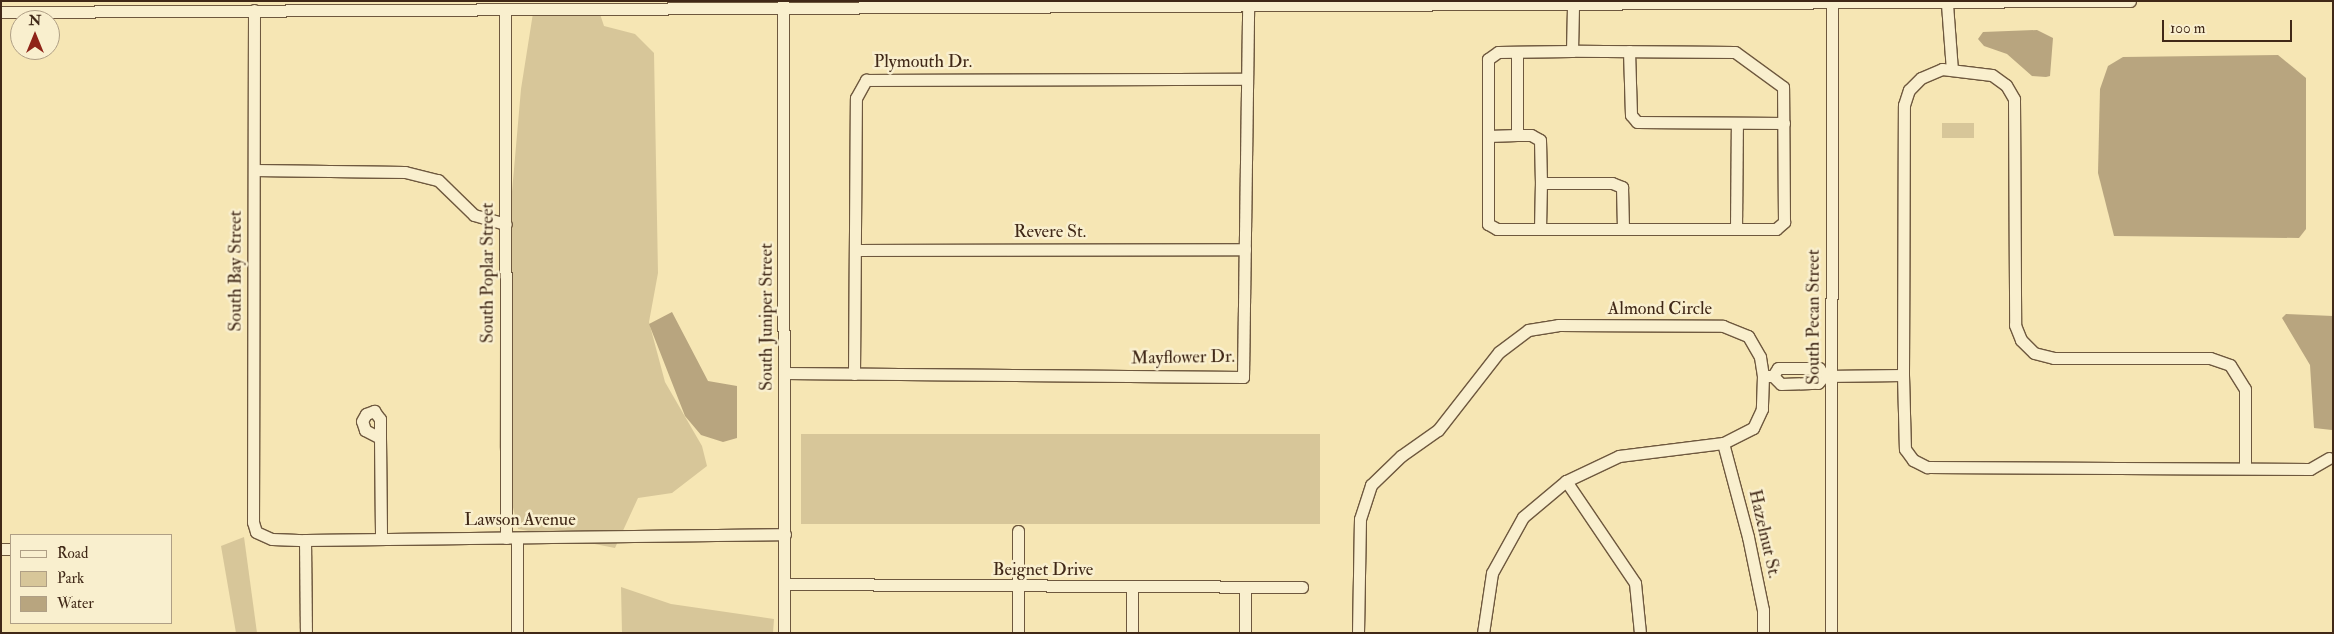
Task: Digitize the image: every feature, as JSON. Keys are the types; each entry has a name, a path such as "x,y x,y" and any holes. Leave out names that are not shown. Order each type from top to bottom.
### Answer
{"street":[{"path":"1,12 115,7 405,5 505,9 783,3 938,2 1248,6 1572,6 2130,1"},
{"name":"South Juniper Street","path":"783,3 784,633"},
{"name":"South Pecan Street","path":"1831,633 1828,375 1832,3"},
{"path":"1947,4 1952,70"},
{"name":"Mayflower Dr.","path":"785,373 1243,377 1248,6"},
{"path":"1572,6 1572,51"},
{"name":"South Bay Street","path":"249,7 254,170 253,522 256,532"},
{"name":"South Poplar Street","path":"505,9 506,224 512,538 517,633"},
{"path":"1572,51 1735,52 1783,87 1784,222 1776,229 1497,229 1488,224 1488,59 1498,52 1572,51"},
{"path":"1516,135 1517,52"},
{"path":"1629,52 1631,114 1637,122 1784,123"},
{"path":"2245,468 2245,389 2230,365 2210,358 2054,358 2034,353 2021,340 2015,325 2014,99 2006,85 1992,75 1952,70 1921,78 1909,90 1904,105 1902,375 1905,449 1913,460 1927,467 2310,469 2329,458"},
{"name":"Plymouth Dr.","path":"854,374 856,98 866,80 1247,78"},
{"path":"1736,229 1738,123"},
{"path":"1488,136 1531,135 1540,140 1540,229"},
{"path":"254,170 405,172 438,180 474,215 506,224"},
{"path":"1541,183 1612,183 1622,187 1623,229"},
{"name":"Revere St.","path":"855,250 1245,250"},
{"name":"Almond Circle","path":"1358,633 1360,519 1370,485 1401,456 1438,430 1498,352 1528,330 1558,325 1723,326 1748,336 1760,356 1768,376 1762,409 1753,428 1724,444 1619,456 1566,481 1523,517 1492,573 1483,633"},
{"path":"1768,376 1778,368 1819,368 1828,375 1902,375"},
{"path":"380,438 380,538"},
{"name":"Hazelnut St.","path":"1724,444 1748,537 1763,610 1763,633"},
{"path":"1566,481 1635,583 1640,633"},
{"path":"1018,530 1018,633"},
{"name":"Lawson Avenue","path":"256,532 272,539 304,540 785,534"},
{"path":"304,540 306,633"},
{"name":"Beignet Drive","path":"784,584 1018,587 1302,587"},
{"path":"1132,587 1132,633"},
{"path":"1245,587 1245,633"}],"green space":[{"path":"599,11 604,26 635,34 654,53 658,273 649,322 665,382 702,446 707,466 672,493 638,498 615,548 518,529 499,447 500,329 521,89 533,13"},
{"path":"1942,123 1974,123 1974,138 1942,138"},
{"path":"801,434 1320,434 1320,524 801,524"},
{"path":"244,537 257,633 236,633 221,546"},
{"path":"621,587 671,604 774,619 773,633 622,633"}],"water":[{"path":"2037,30 2053,38 2050,76 2046,77 2032,76 2007,54 1984,46 1978,39 1983,32"},
{"path":"2278,55 2306,78 2306,229 2299,238 2114,236 2098,173 2100,89 2108,66 2123,57"},
{"path":"672,312 708,381 737,386 737,438 723,442 701,435 685,416 649,324"},
{"path":"2286,314 2333,316 2332,430 2314,428 2310,365 2282,318"}]}
